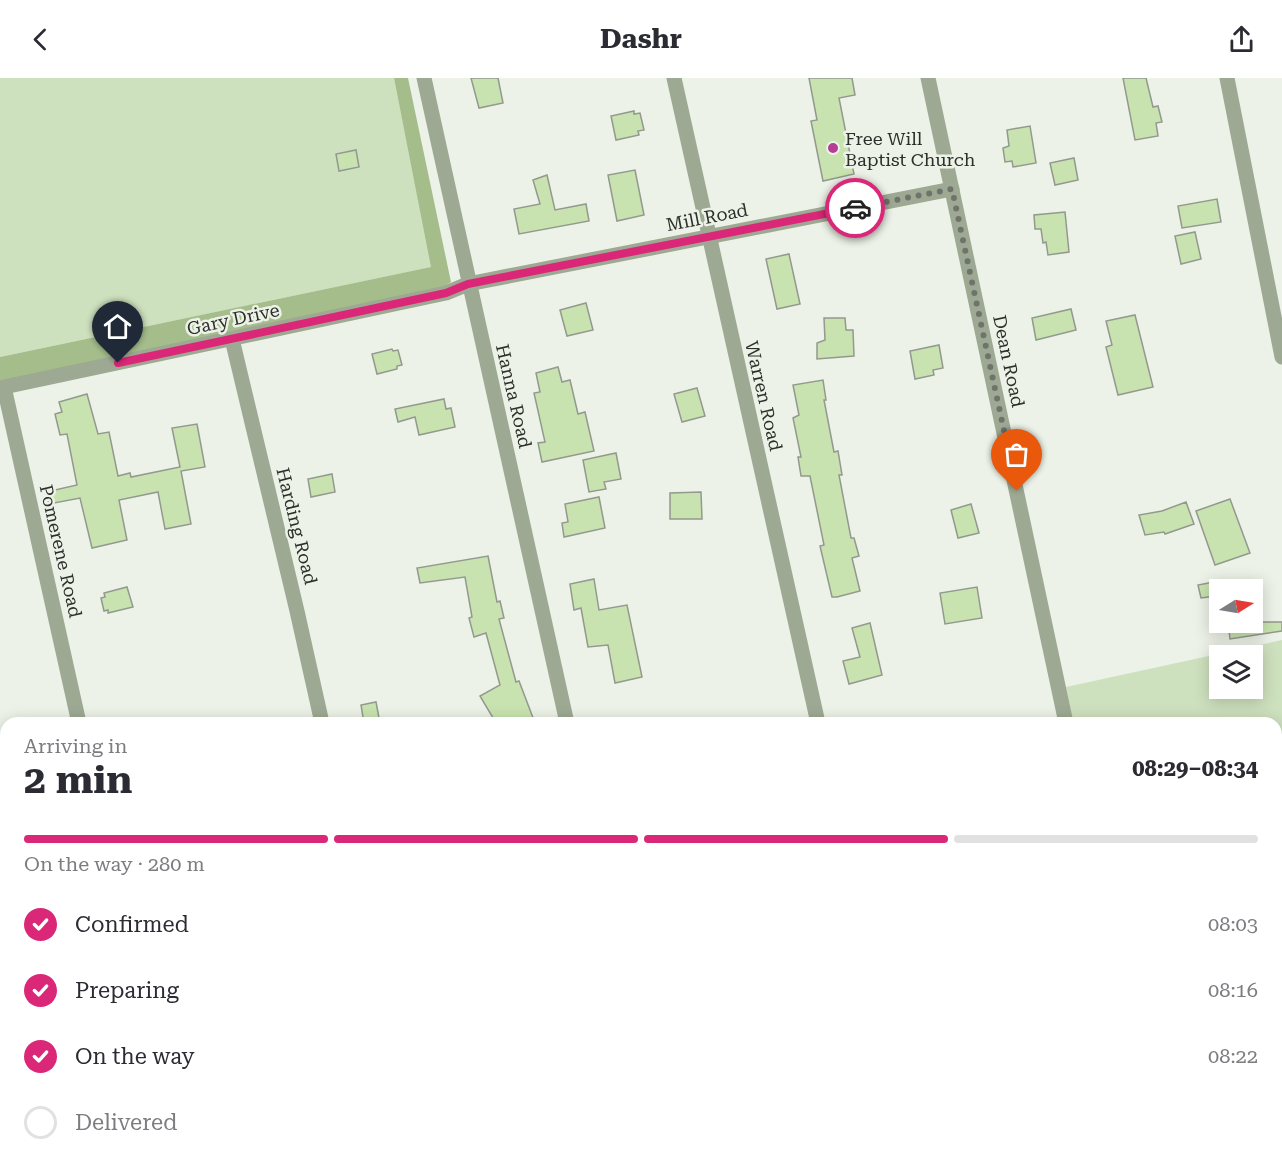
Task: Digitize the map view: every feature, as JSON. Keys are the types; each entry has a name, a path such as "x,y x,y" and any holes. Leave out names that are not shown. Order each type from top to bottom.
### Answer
{"street":[{"name":"Hanna Road","path":"424,78 566,717"},
{"name":"Warren Road","path":"674,78 817,717"},
{"name":"Dean Road","path":"928,78 1065,717"},
{"path":"1227,78 1282,357"},
{"name":"Mill Road","path":"468,284 952,189"},
{"name":"Gary Drive","path":"4,387 446,293 468,284"},
{"name":"Harding Road","path":"232,339 321,717"},
{"name":"Pomerene Road","path":"4,387 79,717"}],"green space":[{"path":"0,78 394,78 432,267 0,357"},
{"path":"394,78 408,78 451,282 442,288 0,383 0,357 431,267"},
{"path":"1282,640 1282,717 1072,717 1066,687 1209,656 1209,699 1263,699 1263,645 1259,645"}],"building":[{"path":"471,78 498,78 503,103 479,108"},
{"path":"809,78 852,78 855,95 839,98 854,174 823,181 811,121 817,120"},
{"path":"1123,78 1146,78 1153,107 1158,106 1162,122 1156,123 1158,136 1135,140"},
{"path":"634,111 634,114 640,113 644,130 638,131 639,135 616,140 611,116"},
{"path":"1030,126 1036,163 1013,167 1012,161 1005,162 1003,148 1009,146 1007,130"},
{"path":"356,150 359,167 339,171 336,154"},
{"path":"1074,158 1078,180 1055,185 1050,163"},
{"path":"635,170 644,215 617,221 608,175"},
{"path":"547,175 555,210 586,204 589,221 519,234 514,209 540,204 533,180"},
{"path":"1217,199 1221,222 1182,228 1178,206"},
{"path":"1065,212 1069,252 1048,255 1041,229 1035,229 1034,215"},
{"path":"1195,232 1201,259 1181,264 1175,236"},
{"path":"789,254 800,304 777,309 766,259"},
{"path":"586,303 593,330 567,336 560,310"},
{"path":"1071,309 1076,330 1036,340 1032,318"},
{"path":"1135,315 1153,387 1118,395 1106,347 1112,345 1106,321"},
{"path":"824,318 845,318 846,330 853,330 854,356 817,359 817,343 825,340"},
{"path":"939,345 943,368 933,370 934,375 915,379 910,351"},
{"path":"392,349 393,351 398,350 402,365 397,366 397,369 377,374 372,354"},
{"path":"558,367 562,382 570,380 578,414 585,412 594,451 542,462 538,443 545,442 534,393 540,392 536,373"},
{"path":"823,380 826,400 824,400 834,452 838,451 842,475 839,475 851,538 854,538 859,556 852,558 860,591 837,597 832,597 820,546 824,545 810,476 801,476 798,457 801,457 793,418 799,415 793,385"},
{"path":"697,388 705,416 682,422 674,394"},
{"path":"87,394 98,434 109,432 118,476 130,473 131,477 180,467 172,428 197,424 205,467 181,471 191,524 165,529 158,492 119,500 127,540 92,548 80,498 49,504 46,492 77,485 67,434 60,435 55,414 62,412 59,402"},
{"path":"444,399 446,409 451,408 455,427 419,435 415,417 398,422 395,409"},
{"path":"616,453 621,479 604,482 606,489 589,492 583,460"},
{"path":"332,474 335,492 311,497 308,479"},
{"path":"701,492 702,519 670,519 670,493"},
{"path":"599,497 605,528 564,537 562,523 568,522 565,504"},
{"path":"1230,499 1250,553 1215,565 1196,511"},
{"path":"1186,502 1194,524 1165,534 1164,532 1145,535 1139,515 1162,511"},
{"path":"971,504 979,533 958,538 951,510"},
{"path":"488,556 497,602 500,601 504,618 499,619 516,682 519,681 533,717 492,717 480,696 500,685 486,633 474,637 469,618 472,617 465,577 420,583 417,568"},
{"path":"594,579 599,610 627,605 642,677 615,683 608,645 588,647 581,608 574,610 570,584"},
{"path":"1209,583 1209,597 1201,598 1198,585"},
{"path":"127,587 133,607 108,613 108,610 104,611 101,598 105,597 104,593"},
{"path":"977,587 982,618 945,624 940,593"},
{"path":"1263,622 1282,622 1282,631 1230,639 1229,633 1263,633"},
{"path":"870,623 882,675 849,684 843,661 860,657 852,628"},
{"path":"376,702 379,717 363,717 361,705"}],"way so far":[{"path":"855,208 952,189 1017,491"}],"place":[{"name":"Free Will Baptist Church","path":"833,148"}],"route":[{"path":"118,363 446,293 468,284 855,208"}]}
